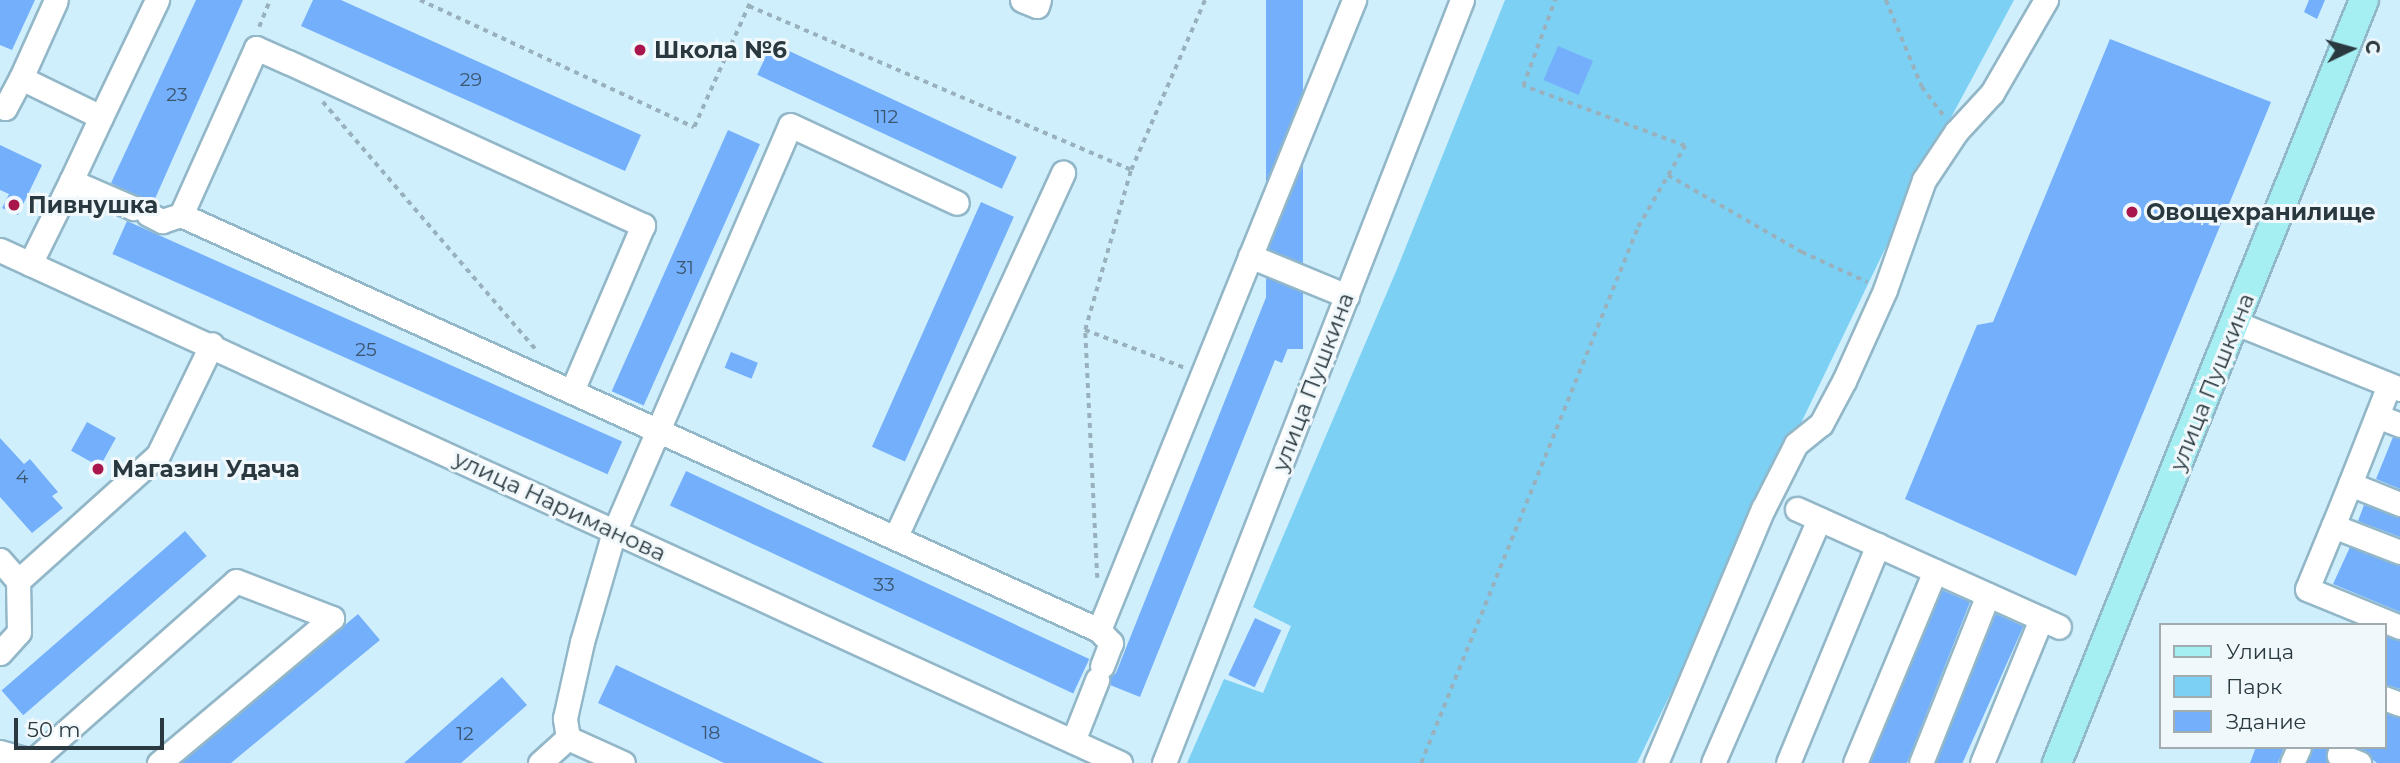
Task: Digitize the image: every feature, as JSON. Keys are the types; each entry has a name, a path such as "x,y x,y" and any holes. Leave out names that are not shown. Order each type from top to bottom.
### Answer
{"main road":[{"name":"улица Пушкина","path":"2057,763 2236,323 2356,5"}],"street":[{"path":"0,106 5,108 57,0"},
{"path":"30,264 157,0"},
{"path":"1022,0 1037,6 1040,0"},
{"path":"1099,630 1354,0"},
{"name":"улица Пушкина","path":"1164,763 1462,0"},
{"path":"1656,763 1763,509 1796,444 1821,424 1885,290 1924,180 1956,132 1992,93 2046,0"},
{"path":"181,215 256,48 288,62 643,225 572,391"},
{"path":"21,78 101,117"},
{"path":"568,738 565,718 579,655 614,532 656,429 790,125 957,203"},
{"path":"896,536 1063,173"},
{"path":"71,181 162,221 181,215 1099,630 1111,643 1073,741"},
{"name":"улица Нариманова","path":"0,250 212,344 614,532 1120,763"},
{"path":"1250,256 1347,296"},
{"path":"2236,323 2395,387 2377,416 2307,589 2400,627"},
{"path":"18,581 158,455 212,344"},
{"path":"2377,416 2400,425"},
{"path":"2350,484 2400,504"},
{"path":"1797,509 2050,623 1982,763"},
{"path":"1713,763 1819,519"},
{"path":"2333,526 2400,552"},
{"path":"1788,763 1878,545"},
{"path":"0,560 18,581 19,632 0,653"},
{"path":"1855,763 1935,571"},
{"path":"0,752 36,761 236,581 332,618 159,763"},
{"path":"1921,763 1988,595"},
{"path":"540,763 568,738"},
{"path":"568,738 623,763"}],"path":[{"path":"270,0 259,28 288,62"},
{"path":"420,0 695,127 751,0"},
{"path":"1097,589 1086,330 1131,170 1205,0"},
{"path":"1421,763 1638,228 1685,146 1523,86 1555,0"},
{"path":"1886,0 1922,87 1956,132"},
{"path":"748,6 1131,170"},
{"path":"315,93 545,360"},
{"path":"1668,175 1802,251 1885,290"},
{"path":"1086,330 1202,374"}],"green space":[{"path":"1505,0 2014,0 1924,168 1637,763 1187,763 1224,679 1263,693 1291,626 1253,607 1397,269"}],"building":[{"path":"0,0 35,0 12,50 0,45"},
{"path":"196,0 243,0 154,201 145,201 111,183"},
{"path":"313,0 341,0 641,135 625,171 301,26"},
{"path":"1266,0 1303,0 1303,349 1266,349"},
{"path":"2309,0 2325,0 2317,19 2304,12"},
{"name":"Овощехранилище","path":"2110,39 2271,102 2076,576 1905,499 1977,325 1993,322"},
{"path":"772,43 1017,157 1002,189 757,75"},
{"path":"1558,46 1593,61 1579,95 1544,80"},
{"path":"728,130 760,144 644,406 612,391"},
{"path":"0,145 42,165 18,215 2,208 9,194 0,190"},
{"path":"981,202 1014,217 905,461 872,447"},
{"path":"127,221 622,441 607,474 112,254"},
{"path":"1267,295 1303,310 1282,363 1275,360 1140,697 1110,685 1111,677 1116,673"},
{"path":"731,352 758,363 752,379 725,368"},
{"path":"87,422 116,438 100,467 71,451"},
{"path":"2393,437 2400,439 2400,489 2376,479"},
{"path":"0,438 24,464 30,459 58,492 52,496 63,508 32,533 0,497"},
{"path":"686,471 1089,659 1073,694 670,505"},
{"path":"2364,505 2400,518 2400,537 2358,521"},
{"path":"185,531 207,556 23,715 2,690"},
{"path":"2350,547 2400,566 2400,612 2333,584"},
{"path":"1942,590 1970,602 1907,763 1870,763"},
{"path":"358,614 380,640 231,763 181,763"},
{"path":"1996,614 2023,626 1963,763 1931,761"},
{"path":"1255,618 1281,630 1255,687 1228,675"},
{"path":"2386,637 2400,641 2400,689 2386,685"},
{"path":"616,665 824,763 724,763 598,703"},
{"path":"502,677 527,705 461,763 404,763"},
{"path":"2386,714 2400,718 2400,763 2377,763 2360,749 2386,749"},
{"path":"2255,749 2283,749 2278,763 2250,763"},
{"path":"2312,749 2327,749 2328,763 2307,763"}],"place":[{"name":"Школа №6","path":"640,50"},
{"name":"Пивнушка","path":"14,205"},
{"name":"Овощехранилище","path":"2132,212"},
{"name":"Магазин Удача","path":"98,469"}]}
